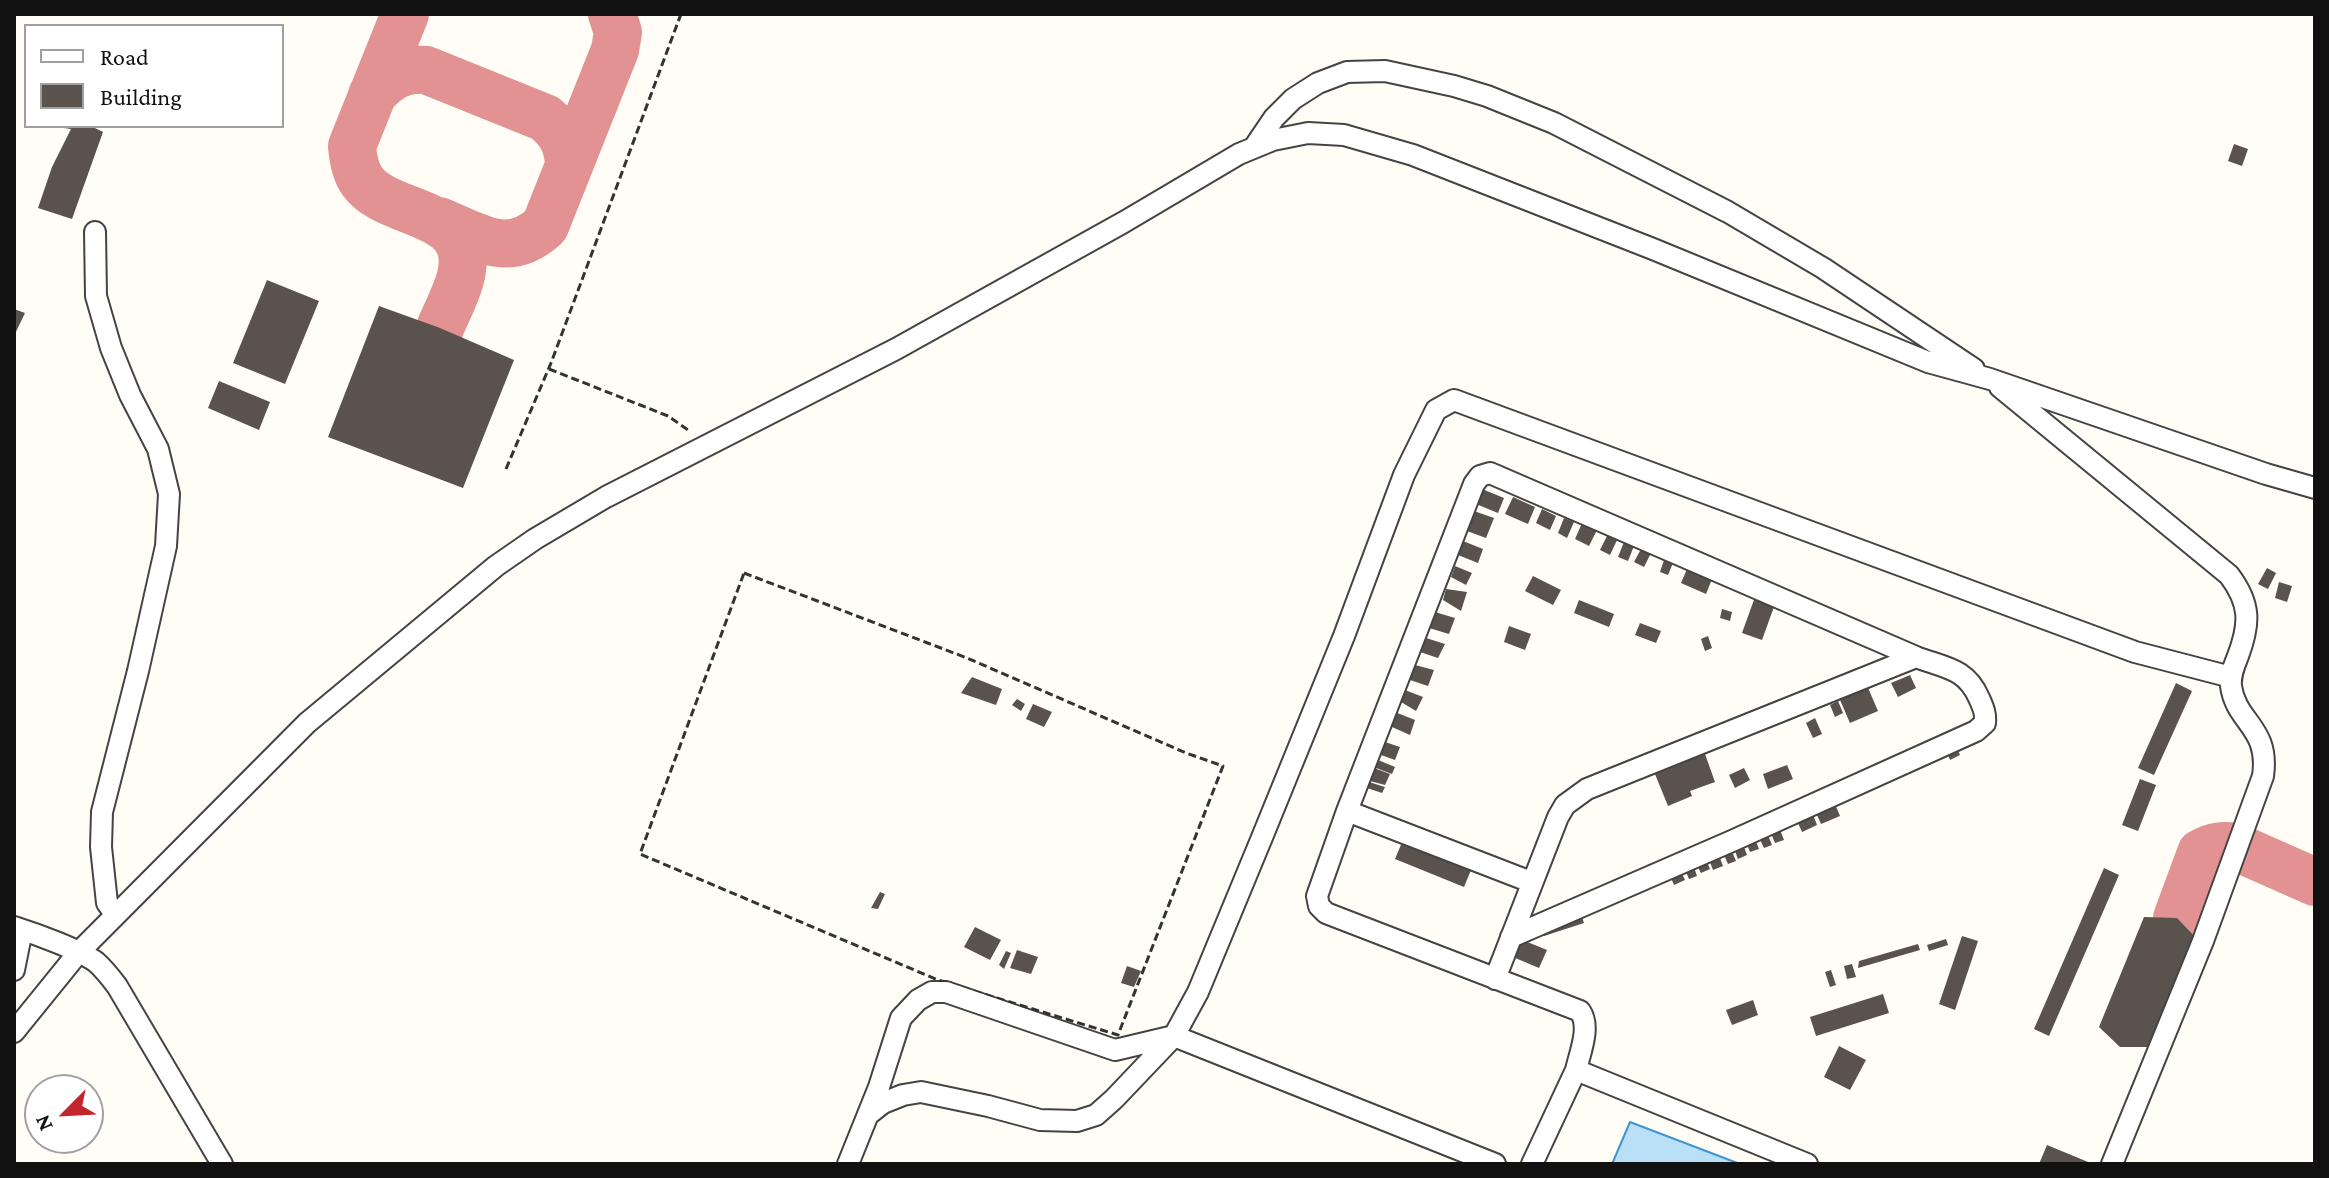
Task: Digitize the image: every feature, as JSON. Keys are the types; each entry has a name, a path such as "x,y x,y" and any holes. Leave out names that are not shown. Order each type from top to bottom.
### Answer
{"street":[{"path":"1255,146 1274,118 1293,99 1318,83 1347,72 1385,71 1454,86 1554,123 1728,212 1823,268 1990,379 2229,575 2243,597 2247,621 2246,634 2231,677 2234,698 2263,747 2263,776 2198,954 2112,1164"},
{"path":"14,1032 78,953 307,723 496,566 606,497 896,349 1255,146 1290,136 1344,135 1413,155 1928,362 1990,379 2315,488"},
{"path":"95,232 96,296 111,348 130,395 158,449 169,494 166,546 102,812 101,847 107,903 116,915"},
{"path":"869,1114 883,1103 921,1092 1040,1120 1077,1121 1096,1115 1174,1036 1198,992 1263,835 1344,636 1404,475 1436,410 1454,400 2135,652 2231,677"},
{"path":"1511,937 1976,731 1985,723 1986,712 1973,684 1967,676 1916,657 1490,473 1480,476 1474,484 1347,811 1317,896 1319,906 1326,913 1580,1011 1585,1018 1585,1027 1576,1070 1532,1164"},
{"path":"1495,979 1531,882 1565,805 1587,789 1916,657"},
{"path":"1347,811 1531,882"},
{"path":"14,970 18,928 95,962 117,986 222,1164"},
{"path":"848,1164 893,1048 901,1018 918,1000 932,992 946,992 1115,1050 1174,1036 1495,1164"},
{"path":"1576,1070 1807,1164"}],"path":[{"path":"506,469 549,369 681,14"},
{"path":"549,369 668,416 682,424 706,447"},
{"path":"744,573 967,658 1186,753 1223,766 1118,1035 938,980 640,854 744,573"}],"water":[{"path":"1630,1122 1740,1164 1612,1164"}],"building":[{"path":"64,128 95,128 103,132 72,219 38,208 52,167 71,129"},
{"path":"2234,144 2248,149 2242,166 2228,161"},
{"path":"267,280 319,301 285,384 233,363"},
{"path":"379,306 514,360 463,488 328,437"},
{"path":"14,309 25,313 14,336"},
{"path":"219,381 270,402 259,430 208,408"},
{"path":"1482,489 1504,498 1498,513 1476,504"},
{"path":"1513,497 1535,507 1528,524 1505,514"},
{"path":"1542,509 1556,516 1550,530 1536,523"},
{"path":"1474,511 1494,518 1486,538 1467,531"},
{"path":"1564,518 1574,522 1567,538 1558,533"},
{"path":"1583,521 1598,528 1589,546 1575,539"},
{"path":"1608,534 1618,538 1610,555 1600,550"},
{"path":"1463,541 1483,549 1478,563 1458,555"},
{"path":"1624,542 1634,546 1628,561 1618,557"},
{"path":"1641,549 1651,553 1644,567 1634,562"},
{"path":"1664,560 1673,563 1668,575 1660,572"},
{"path":"1455,566 1472,573 1466,585 1451,577"},
{"path":"2267,568 2276,573 2268,589 2258,584"},
{"path":"1687,569 1712,579 1706,594 1681,583"},
{"path":"1533,576 1561,590 1553,605 1525,591"},
{"path":"2279,582 2292,586 2287,602 2275,598"},
{"path":"1446,589 1467,592 1461,611 1443,600"},
{"path":"1755,597 1775,604 1762,640 1742,633"},
{"path":"1579,600 1614,614 1609,627 1574,613"},
{"path":"1722,609 1732,612 1730,621 1720,618"},
{"path":"1435,612 1455,618 1449,634 1429,628"},
{"path":"1640,623 1661,631 1656,643 1635,635"},
{"path":"1509,626 1531,634 1525,650 1504,642"},
{"path":"1708,636 1712,648 1705,651 1701,639"},
{"path":"1426,638 1445,644 1438,658 1420,652"},
{"path":"1415,665 1434,670 1428,686 1410,680"},
{"path":"1859,667 1878,711 1850,723 1831,679"},
{"path":"1910,675 1916,688 1898,697 1891,683"},
{"path":"972,677 1002,689 996,705 961,693"},
{"path":"2176,683 2192,691 2154,775 2138,768"},
{"path":"1405,690 1423,697 1416,711 1401,702"},
{"path":"1017,699 1025,704 1021,711 1012,705"},
{"path":"1838,701 1843,713 1835,717 1830,705"},
{"path":"1033,704 1052,712 1044,727 1026,719"},
{"path":"1395,712 1415,720 1410,735 1392,727"},
{"path":"1815,718 1822,734 1813,738 1806,723"},
{"path":"1385,742 1400,747 1395,760 1381,755"},
{"path":"1956,745 1960,755 1950,760 1946,749"},
{"path":"1705,754 1715,782 1690,791 1692,796 1668,806 1655,774"},
{"path":"1378,760 1395,767 1392,774 1376,768"},
{"path":"1787,765 1793,779 1768,789 1763,774"},
{"path":"1374,768 1390,774 1385,785 1370,781"},
{"path":"1744,768 1750,780 1735,788 1729,775"},
{"path":"2140,779 2156,785 2138,831 2122,825"},
{"path":"1369,782 1385,787 1382,793 1367,788"},
{"path":"1832,797 1840,816 1821,824 1813,806"},
{"path":"1810,807 1817,825 1802,832 1794,814"},
{"path":"1777,822 1784,840 1775,843 1768,826"},
{"path":"1765,828 1772,845 1764,848 1756,831"},
{"path":"1753,834 1759,849 1750,852 1744,837"},
{"path":"1741,839 1747,855 1738,859 1732,843"},
{"path":"1403,840 1471,870 1464,887 1395,859"},
{"path":"1729,845 1736,861 1728,864 1721,848"},
{"path":"1717,850 1723,866 1713,870 1707,854"},
{"path":"1704,855 1710,869 1701,873 1694,860"},
{"path":"1692,861 1697,876 1689,879 1683,865"},
{"path":"1679,867 1685,880 1674,885 1668,871"},
{"path":"2104,868 2119,875 2049,1036 2034,1029"},
{"path":"880,892 885,894 878,909 871,908"},
{"path":"1581,914 1584,923 1544,936 1541,927"},
{"path":"2144,917 2177,918 2198,940 2155,1047 2120,1047 2099,1027"},
{"path":"975,927 1001,940 990,960 964,947"},
{"path":"1962,936 1978,941 1955,1010 1939,1004"},
{"path":"1520,939 1547,950 1539,968 1513,957"},
{"path":"1946,939 1948,945 1929,951 1927,945"},
{"path":"1918,944 1920,950 1858,968 1859,961"},
{"path":"1017,950 1038,957 1031,974 1010,968"},
{"path":"1006,951 1011,953 1004,969 999,965"},
{"path":"1852,964 1856,977 1847,979 1844,966"},
{"path":"1127,966 1141,971 1134,987 1121,983"},
{"path":"1831,970 1836,985 1830,987 1825,972"},
{"path":"1883,994 1889,1013 1816,1036 1810,1017"},
{"path":"1753,1000 1758,1015 1732,1025 1726,1010"},
{"path":"1839,1046 1866,1060 1850,1090 1824,1077"},
{"path":"2047,1145 2093,1164 2039,1164"}],"taxiway":[{"path":"405,14 352,151 362,181 374,193 441,224 454,235 461,250 461,277 440,328"},
{"path":"439,221 480,239 506,244 518,242 545,226 615,50 618,32 612,14"},
{"path":"372,95 396,75 426,70 545,118 563,138 569,165"},
{"path":"2177,918 2201,853 2214,847 2236,847 2315,882"}]}
